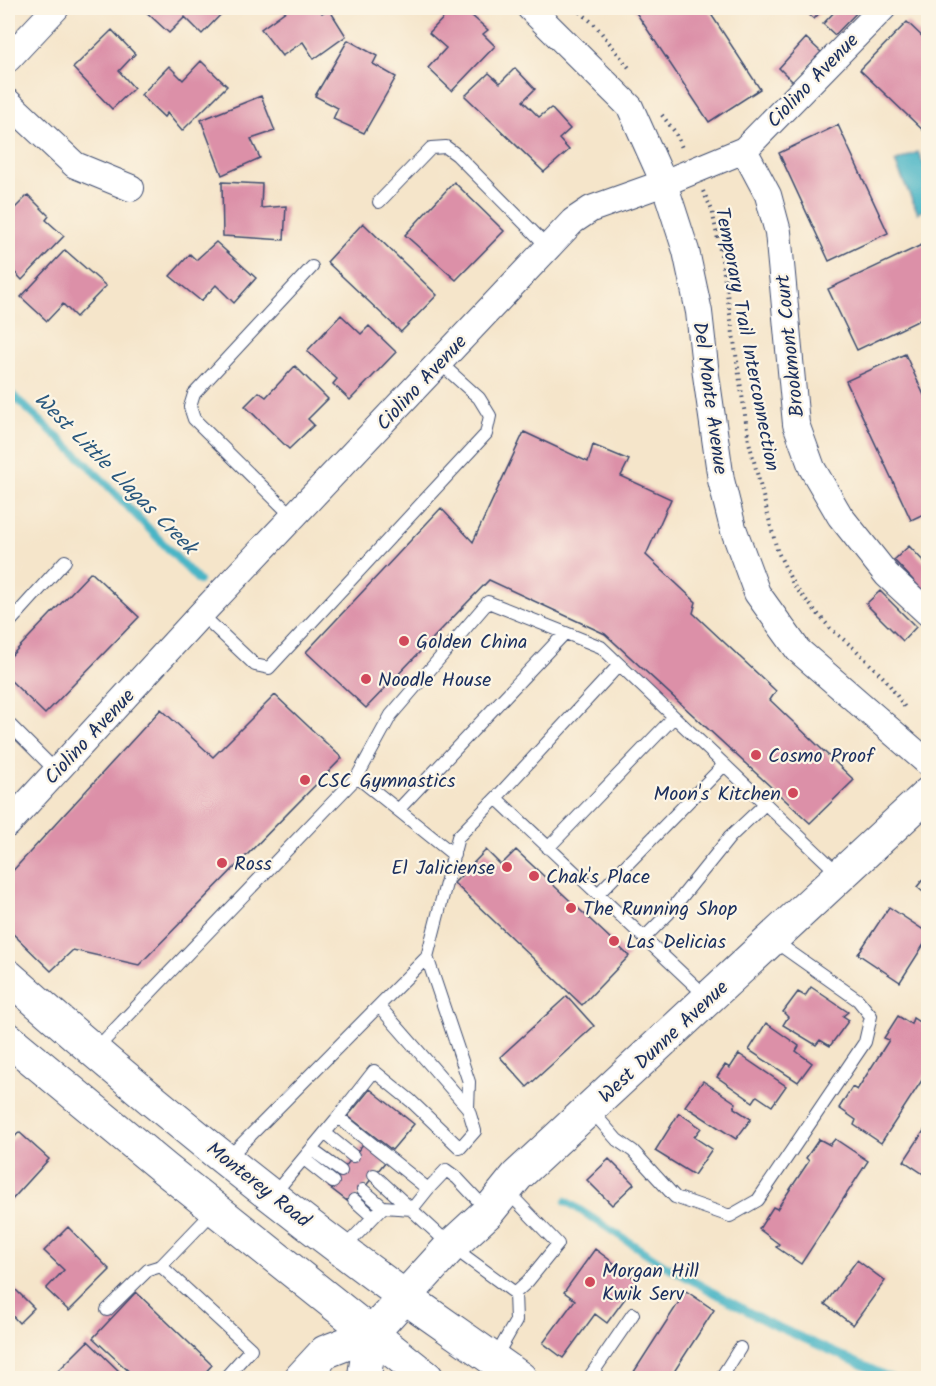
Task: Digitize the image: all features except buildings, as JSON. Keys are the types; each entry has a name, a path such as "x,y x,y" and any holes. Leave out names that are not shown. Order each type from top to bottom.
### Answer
{"main road":[{"name":"West Dunne Avenue","path":"371,1334 496,1200 708,998 928,794"},
{"name":"Monterey Road","path":"8,976 93,1051 226,1160 405,1296 520,1378"},
{"path":"8,1039 215,1209 427,1378"},
{"path":"301,1378 325,1352 371,1334"},
{"path":"363,1378 371,1334"}],"street":[{"path":"8,59 56,8"},
{"name":"Del Monte Avenue","path":"530,8 630,107 664,183 686,250 699,312 721,480 733,528 757,593 798,650 928,763"},
{"name":"Ciolino Avenue","path":"8,824 201,614 573,220 591,209 664,183 744,150 883,8"},
{"path":"8,102 75,165 131,188"},
{"name":"Brookmont Court","path":"744,150 768,195 778,232 796,424 812,468 847,525 887,575 928,613"}],"lane":[{"path":"379,202 431,148 446,147 457,155 548,247"},
{"path":"293,517 194,419 190,407 194,394 312,267"},
{"path":"201,614 255,665 269,668 486,434 490,416 479,398 439,362"},
{"path":"8,624 65,561"},
{"path":"93,1051 357,777 391,715 488,602 601,647 841,876"},
{"path":"398,810 565,633"},
{"path":"226,1160 427,957 458,837 619,665"},
{"path":"548,848 674,717"},
{"path":"8,723 57,772"},
{"path":"598,894 724,765"},
{"path":"357,777 454,855"},
{"path":"496,798 708,998"},
{"path":"645,938 668,914 730,837 765,804"},
{"path":"590,1109 617,1140 633,1151 675,1197 730,1216 758,1200 866,1042 871,1016 858,1000 772,940"},
{"path":"273,1196 326,1134 374,1071 411,1101 460,1148 475,1131 468,1108 469,1082 427,957"},
{"path":"379,1006 468,1108"},
{"path":"338,1117 428,1189"},
{"path":"326,1134 353,1156"},
{"path":"308,1154 341,1171"},
{"path":"308,1154 333,1182"},
{"path":"412,1209 446,1170 496,1200 558,1244 528,1281 515,1293 516,1321 494,1359"},
{"path":"374,1175 451,1246 515,1293"},
{"path":"363,1190 383,1208 412,1209"},
{"path":"354,1200 373,1217"},
{"path":"342,1249 383,1208"},
{"path":"107,1310 148,1270 161,1266 215,1209"},
{"path":"161,1266 251,1349 225,1378"},
{"path":"590,1378 633,1314"},
{"path":"721,1378 740,1348"}],"path":[{"path":"576,8 596,26 631,71"},
{"name":"Temporary Trail Interconnection","path":"657,106 675,132 712,210 722,260 749,442 777,550 794,586 830,628 886,680 910,716"}],"water":[{"path":"918,152 928,174 928,208 918,213 895,162"}],"waterway":[{"name":"West Little Llagas Creek","path":"8,391 88,465 199,581"},
{"name":"West Little Llagas Creek","path":"566,1201 666,1266 767,1322 891,1378"}],"place":[{"name":"Golden China","path":"404,641"},
{"name":"Noodle House","path":"366,679"},
{"name":"Cosmo Proof","path":"756,755"},
{"name":"CSC Gymnastics","path":"305,780"},
{"name":"Moon's Kitchen","path":"793,793"},
{"name":"Ross","path":"222,863"},
{"name":"El Jaliciense","path":"507,867"},
{"name":"Chak's Place","path":"534,876"},
{"name":"The Running Shop","path":"571,908"},
{"name":"Las Delicias","path":"614,941"},
{"name":"Morgan Hill Kwik Serv","path":"590,1282"}]}
